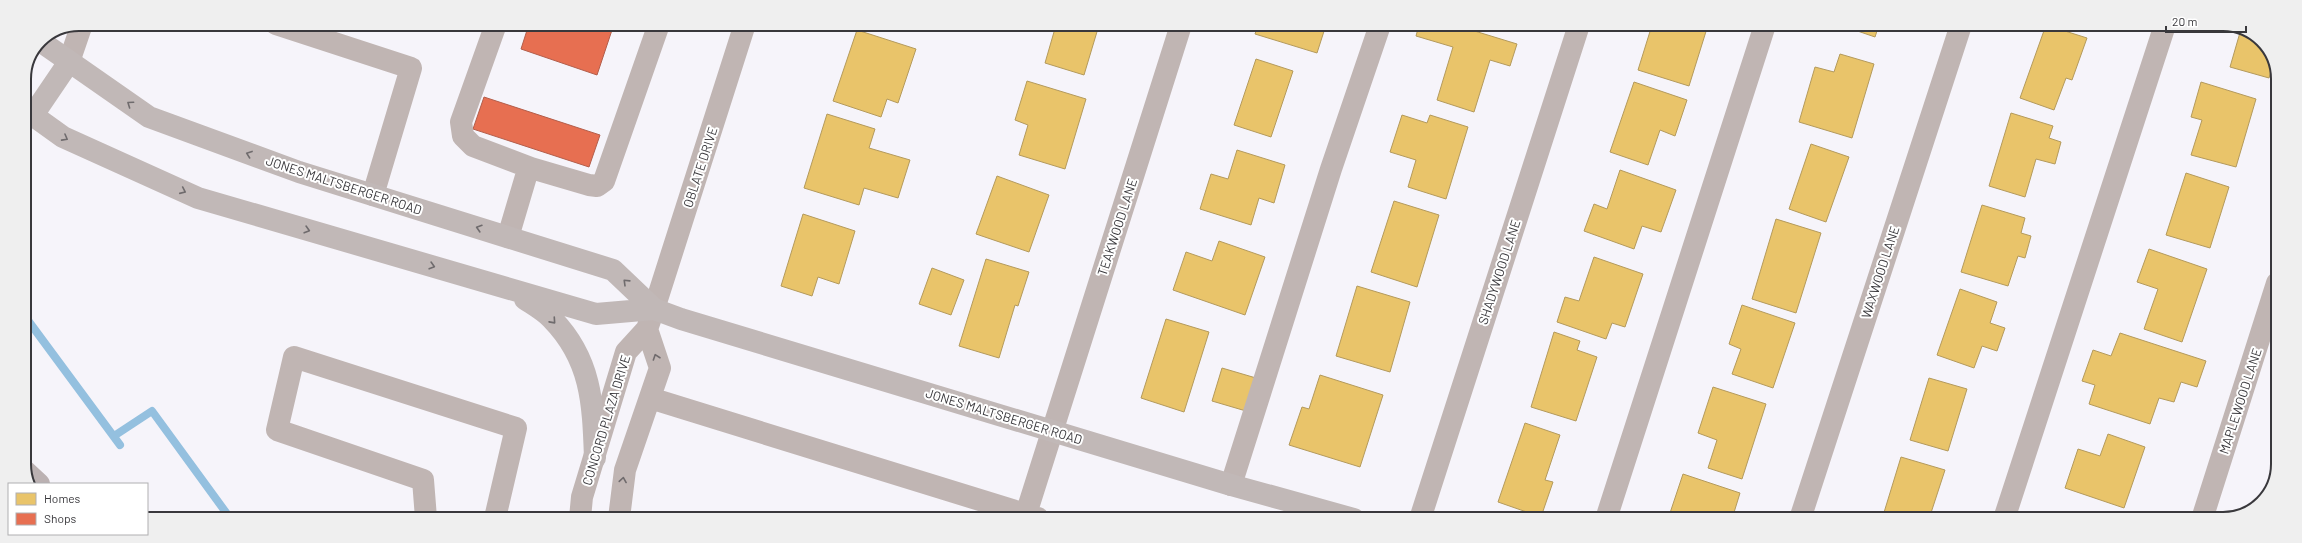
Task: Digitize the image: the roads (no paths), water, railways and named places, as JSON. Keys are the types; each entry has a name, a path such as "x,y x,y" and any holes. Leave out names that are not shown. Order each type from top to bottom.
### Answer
{"main road":[{"name":"JONES MALTSBERGER ROAD","path":"45,45 148,117 299,172 613,270 654,309 680,319 1231,485 1329,512"},
{"path":"31,108 69,62"},
{"name":"JONES MALTSBERGER ROAD","path":"31,114 63,137 198,198 596,314 654,309"},
{"path":"511,289 552,318 578,352 592,401 595,458"}],"street":[{"path":"69,62 80,31"},
{"path":"297,31 411,68 373,195"},
{"path":"494,31 461,122 462,136 473,146 531,168 597,186 604,181 657,31"},
{"name":"OBLATE DRIVE","path":"654,309 743,31"},
{"name":"TEAKWOOD LANE","path":"1033,512 1052,430 1179,31"},
{"path":"1231,485 1331,168 1378,31"},
{"name":"SHADYWOOD LANE","path":"1422,512 1576,31"},
{"path":"1608,512 1763,31"},
{"name":"WAXWOOD LANE","path":"1802,512 1959,31"},
{"path":"2006,512 2163,31"},
{"path":"508,237 527,173 531,168"},
{"name":"MAPLEWOOD LANE","path":"2204,512 2271,302"},
{"name":"CONCORD PLAZA DRIVE","path":"581,512 582,497 626,352 647,330 654,309"},
{"path":"619,512 625,470 660,368 647,330"},
{"path":"426,512 423,480 276,430 294,357 516,428 496,512"},
{"path":"650,398 1019,512"}],"waterway":[{"path":"31,324 120,445"},
{"path":"114,436 152,411 226,512"}]}
